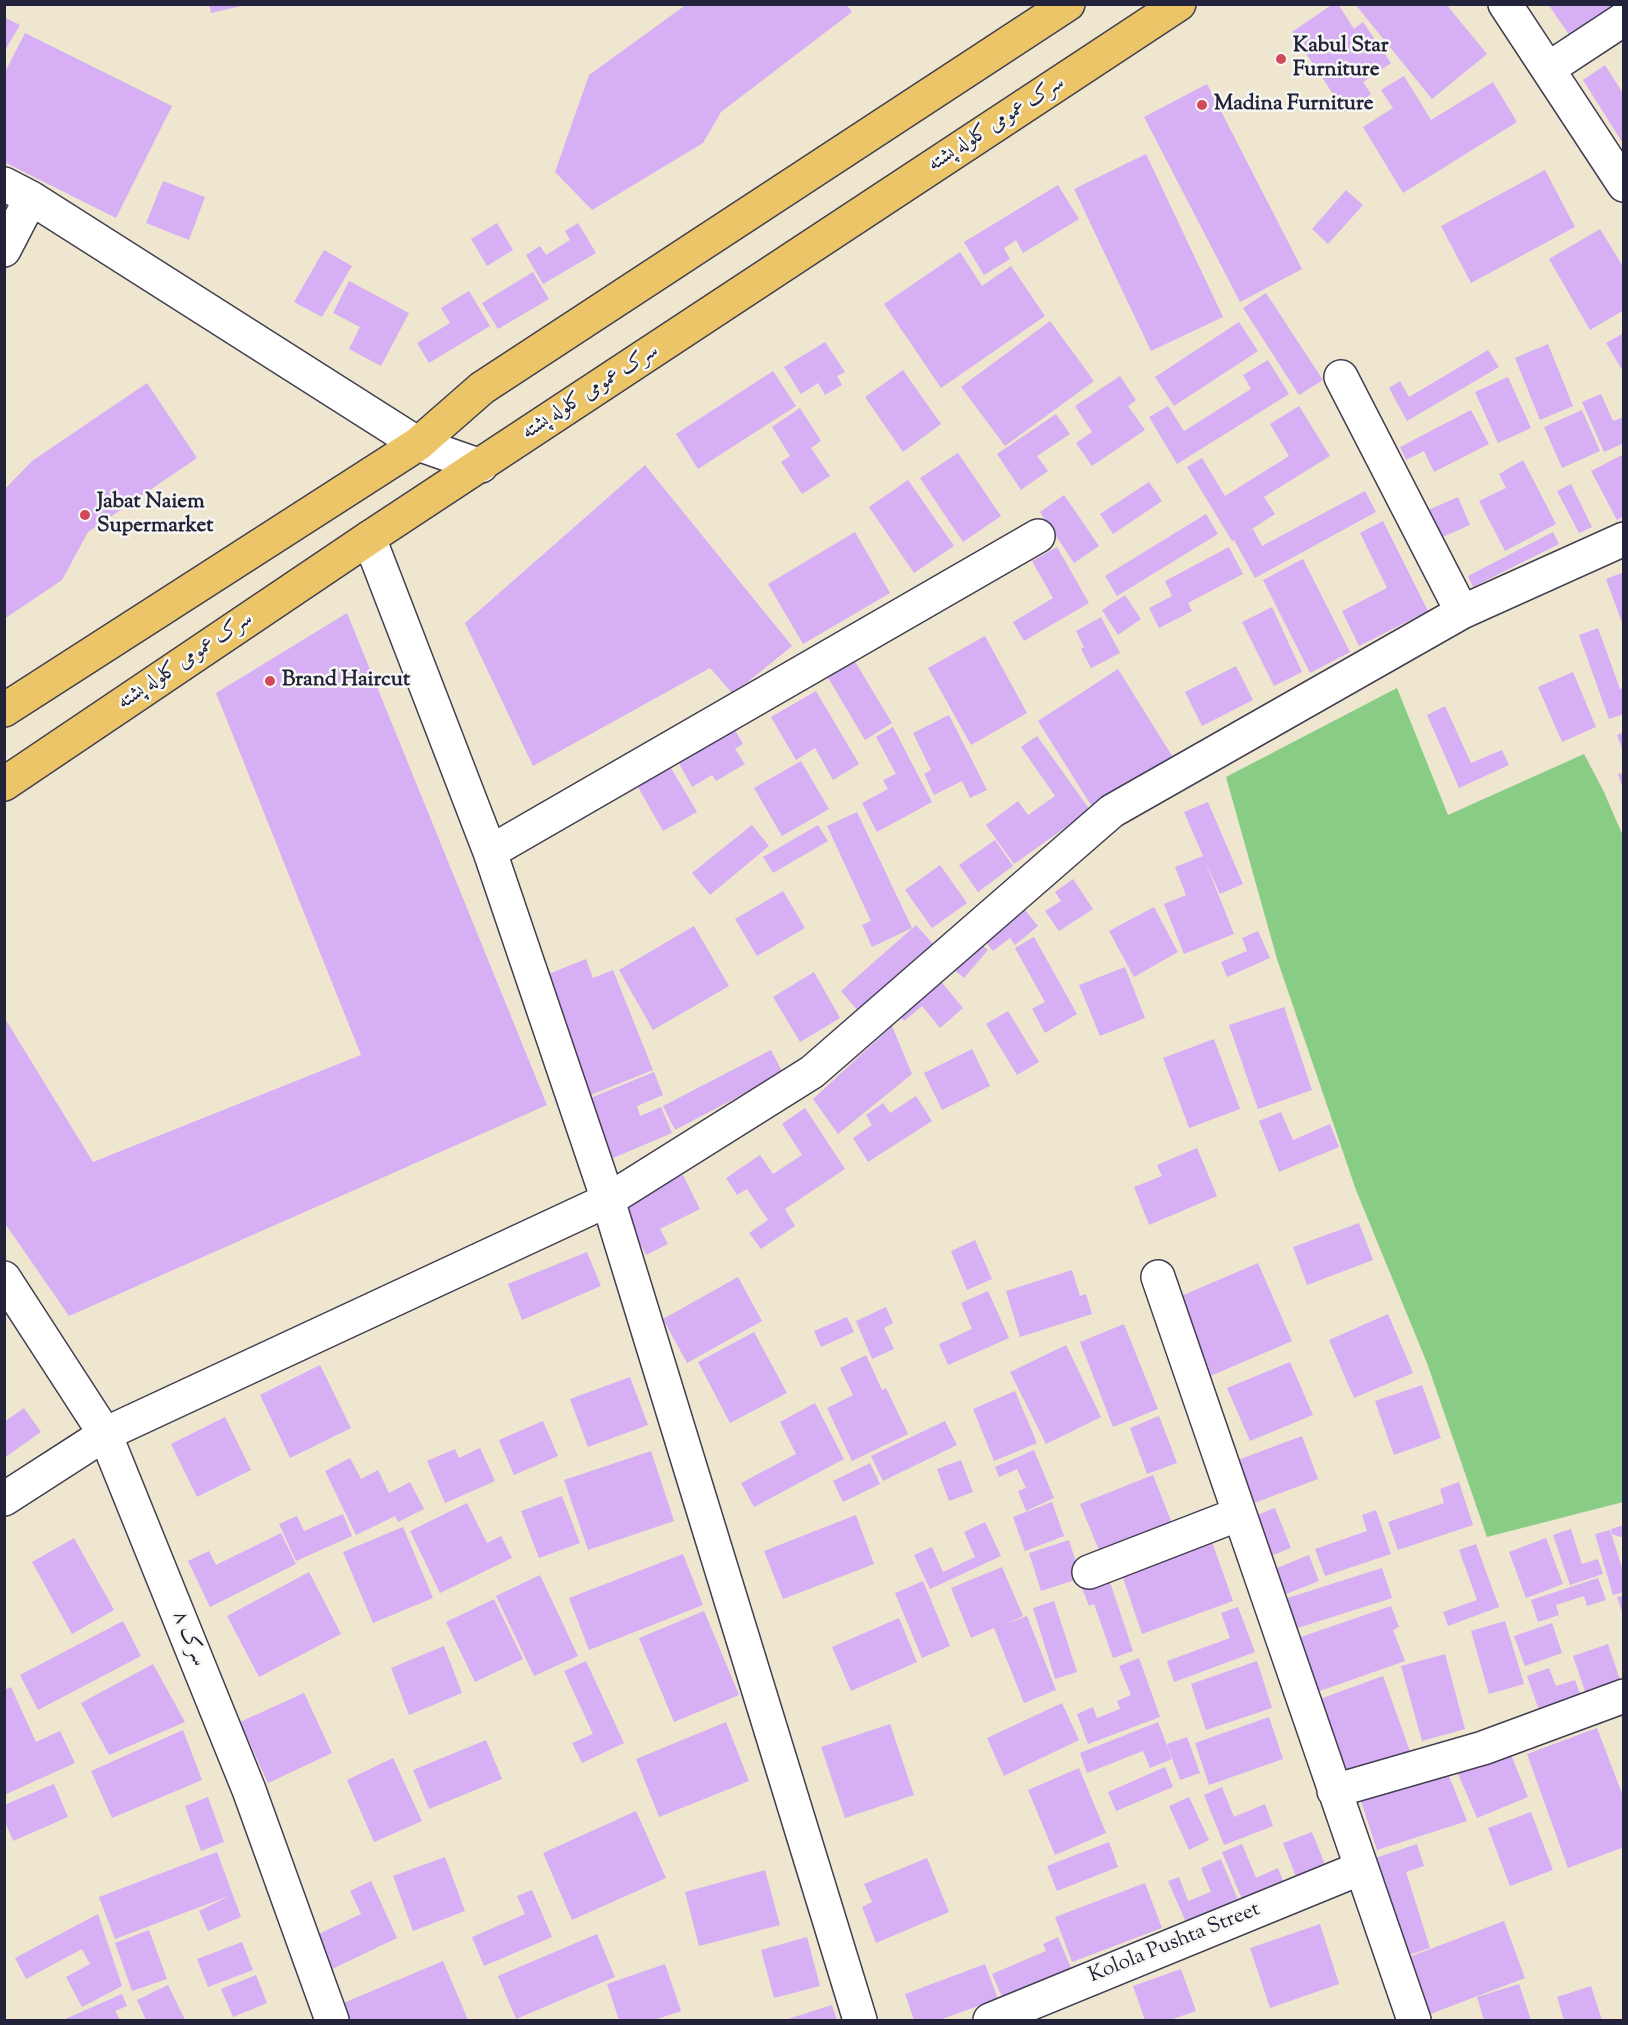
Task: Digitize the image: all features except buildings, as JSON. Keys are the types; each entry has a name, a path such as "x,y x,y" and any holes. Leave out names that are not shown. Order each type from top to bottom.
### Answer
{"main road":[{"path":"4,710 418,444 482,388 1068,4"},
{"name":"سرک عمومی کلوله پشته","path":"4,784 369,538 1179,4"}],"street":[{"path":"1505,4 1623,185"},
{"path":"1548,69 1623,19"},
{"path":"4,250 18,191 418,444 481,465"},
{"path":"1341,377 1462,612"},
{"path":"490,852 1038,536"},
{"path":"369,538 490,852 608,1200 860,2020"},
{"path":"4,1499 105,1434 608,1200 812,1072 1112,811 1462,612 1623,539"},
{"path":"1158,1277 1414,2020"},
{"name":"سرک ۸","path":"4,1278 105,1434 249,1790 332,2020"},
{"path":"1089,1572 1239,1514"},
{"path":"1334,1791 1483,1749 1623,1696"},
{"name":"Kolola Pushta Street","path":"990,2020 1361,1868"}],"green space":[{"path":"1397,688 1448,815 1584,754 1623,836 1623,1502 1487,1537 1427,1363 1356,1190 1277,959 1226,777"}],"place":[{"name":"Kabul Star Furniture","path":"1281,59"},
{"name":"Madina Furniture","path":"1202,105"},
{"name":"Jabat Naiem Supermarket","path":"85,515"},
{"name":"Brand Haircut","path":"270,681"}]}
